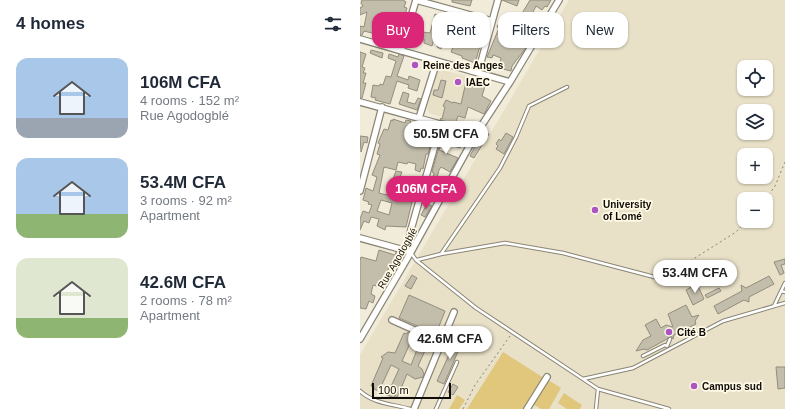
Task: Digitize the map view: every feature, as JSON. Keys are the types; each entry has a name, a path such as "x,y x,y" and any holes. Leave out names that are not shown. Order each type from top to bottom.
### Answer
{"street":[{"path":"401,51 416,0 492,21"},
{"path":"478,73 498,0"},
{"name":"Rue Agodogblé","path":"360,339 412,250 476,134 510,82 558,0"},
{"path":"360,39 510,82"},
{"path":"419,118 437,61"},
{"path":"360,102 476,134"},
{"path":"360,191 382,107"},
{"path":"360,238 412,250 410,233 441,124"},
{"path":"414,409 454,312"},
{"path":"392,320 441,342"},
{"path":"527,409 546,377"}],"lane":[{"path":"441,254 500,168 516,137 529,106 567,87"},
{"path":"416,260 441,254 505,243 563,253 662,279"},
{"path":"412,250 416,260 476,308 598,389 669,409"},
{"path":"774,306 785,284"},
{"path":"781,291 785,292"},
{"path":"583,379 633,368 723,321 785,303"},
{"path":"668,350 667,346 670,339"},
{"path":"643,356 667,346"},
{"path":"436,409 457,362"},
{"path":"596,409 598,389"},
{"path":"360,391 366,397 381,403 410,409"}],"path":[{"path":"771,192 785,162"},
{"path":"662,279 736,232 740,228"},
{"path":"463,409 476,385 512,332"}],"shaded area":[{"name":"University of Lomé","path":"569,0 785,0 785,409 360,409 360,355 541,48 564,48 564,12 562,12"},
{"path":"438,69 474,78 464,125 429,113 427,109"},
{"path":"503,352 544,378 525,409 467,409"},
{"path":"548,380 561,388 549,409 541,409 533,404"},
{"path":"564,393 582,405 580,409 567,409 558,403"},
{"path":"457,395 465,400 459,409 449,409"}],"building":[{"path":"362,0 404,0 406,2 404,7 407,8 406,12 372,12 372,33 364,31 362,35 360,35 360,26 364,27 367,12 360,15 360,8 363,6 361,3"},
{"path":"452,0 472,0 470,6 452,2"},
{"path":"502,0 519,0 517,6"},
{"path":"530,0 551,0 547,7 545,6 542,10 536,6 533,12 523,12"},
{"path":"432,25 432,46 424,43 424,32 430,33"},
{"path":"498,30 498,48 525,48 512,66 511,71 499,68 501,58 493,55 492,58 487,57"},
{"path":"453,48 480,48 475,63 451,52"},
{"path":"371,50 383,53 382,58 370,53"},
{"path":"360,52 366,54 362,67 365,68 363,73 366,73 363,83 366,83 362,98 360,98"},
{"path":"389,54 398,57 399,54 404,56 397,76 408,80 409,76 420,80 417,91 408,88 409,85 397,81 390,104 375,100 376,98 371,97 373,85 383,85 386,76 391,77 396,61 388,58"},
{"path":"470,78 486,83 482,96 491,101 484,114 468,107 465,118 458,116 455,124 440,120 441,118 442,119 445,107 443,106 446,100 461,104 466,82 469,83"},
{"path":"441,80 446,81 442,98 433,95 434,90 438,90"},
{"path":"403,92 409,94 407,102 415,104 418,98 421,99 417,110 399,104"},
{"path":"393,119 405,123 406,120 411,121 410,124 424,129 422,137 427,139 430,131 434,132 428,154 426,154 423,169 421,168 420,172 415,170 416,164 408,162 407,164 398,162 396,170 384,167 379,193 387,195 396,171 402,172 400,177 414,181 412,190 400,187 397,198 412,202 406,227 386,226 385,230 377,226 379,219 371,217 369,223 364,221 360,230 360,219 363,211 369,213 372,205 363,200 366,188 373,191 377,177 372,175 380,155 377,154 380,144 378,143 384,129 388,130 391,120 393,121","holes":["381,200 392,203 389,215 377,211"]},
{"path":"483,131 489,134 474,158 470,156"},
{"path":"443,133 456,136 464,141 460,148 442,142 439,150 458,158 450,172 441,167 436,182 432,181 434,173 432,172"},
{"path":"506,133 513,137 504,154 496,149 498,146 496,144 499,139 501,141"},
{"path":"360,136 368,137 367,143 364,142 361,152"},
{"path":"427,204 432,206 425,217 421,215"},
{"path":"379,250 395,255 396,252 400,253 397,265 391,263 386,274 383,288 373,285 371,294 375,296 373,303 369,301 366,309 360,308 360,260 361,257 376,261"},
{"path":"785,259 785,264 781,265 784,273 780,275 774,262"},
{"path":"412,275 417,278 411,289 405,286"},
{"path":"769,276 774,284 749,297 749,302 744,300 718,314 714,306 742,291 741,285 746,288"},
{"path":"697,284 704,299 693,305 686,290"},
{"path":"719,288 721,291 707,298 705,295"},
{"path":"409,295 445,311 436,334 399,318"},
{"path":"686,305 692,317 699,315 695,321 696,324 674,335 673,339 669,336 667,339 647,350 644,349 636,351 643,340 651,336 645,325 656,319 661,328 666,325 673,327 668,314"},
{"path":"408,332 427,341 428,344 418,366 422,369 424,374 423,377 415,379 407,374 397,398 395,395 394,398 387,395 399,369 391,365 379,391 371,386 383,358 381,357 388,352 395,353 404,333 407,334","holes":["412,339 420,342 411,365 402,361"]},
{"path":"458,337 463,340 444,384 437,381 454,344 450,342 452,338 456,340"},
{"path":"776,367 785,367 785,388 778,389"},
{"path":"453,384 458,387 453,395 448,392"}],"place":[{"name":"Reine des Anges","path":"415,65"},
{"name":"IAEC","path":"458,82"},
{"name":"University of Lomé","path":"595,210"},
{"name":"Cité B","path":"669,332"},
{"name":"Campus sud","path":"694,386"}]}
